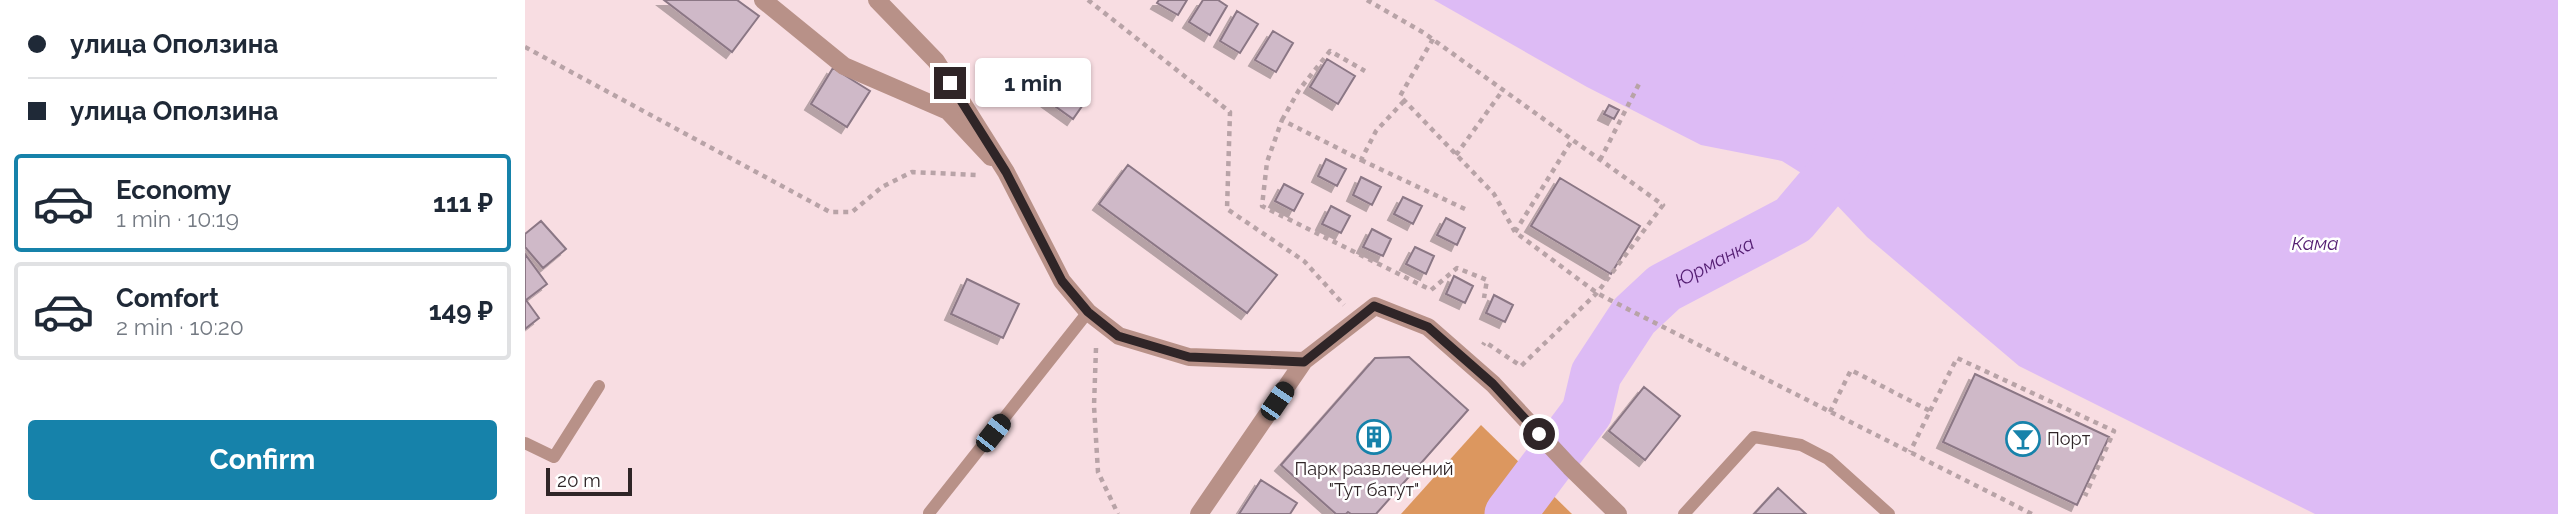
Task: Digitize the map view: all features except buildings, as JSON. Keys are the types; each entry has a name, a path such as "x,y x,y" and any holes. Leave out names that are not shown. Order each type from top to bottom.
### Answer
{"street":[{"path":"763,0 844,66 948,111 1008,175"},
{"path":"877,0 936,61 1008,175 1062,281 1093,316 1118,336 1189,357 1304,362"},
{"path":"1199,514 1304,362 1374,306 1428,327 1493,384 1618,514"}],"lane":[{"path":"929,513 1093,316"},
{"path":"525,443 554,457 599,386"},
{"path":"1684,514 1754,437 1801,445 1828,459 1889,514"}],"path":[{"path":"1088,0 1230,112 1227,209 1304,261 1357,319"},
{"path":"1367,0 1433,40 1663,205 1597,293 1521,366 1485,342"},
{"path":"1433,40 1400,96 1494,194 1515,232 1597,293 2032,514"},
{"path":"525,47 830,212 852,212 882,187 912,172 1008,175"},
{"path":"1365,71 1330,51 1299,90 1282,120 1267,162 1262,206 1431,290 1457,268 1487,280 1484,298"},
{"path":"1600,160 1640,82"},
{"path":"1457,155 1503,90"},
{"path":"1361,160 1376,131 1404,101"},
{"path":"1282,120 1467,210"},
{"path":"1515,232 1572,140"},
{"path":"1093,316 1098,472 1118,514"},
{"path":"1910,452 1957,358 2114,431 2085,496"},
{"path":"1830,412 1851,370 1930,411"}],"shaded area":[{"path":"1481,425 1572,514 1401,514"}],"water":[{"name":"Кама","path":"1434,0 2558,0 2558,514 2315,514 2019,366 1867,237 1814,181 1782,161 1701,145 1587,87"}],"waterway":[{"name":"Юрманка","path":"1510,514 1587,412 1596,374 1634,316 1664,288 1793,220 1832,174 1899,0"}],"place":[{"name":"Парк развлечений \"Тут батут\"","path":"1374,437"},
{"name":"Порт","path":"2023,439"}],"route":[{"path":"950,83 1006,172 1062,281 1088,312 1118,336 1189,357 1304,362 1374,306 1428,327 1493,384 1539,434"}]}
